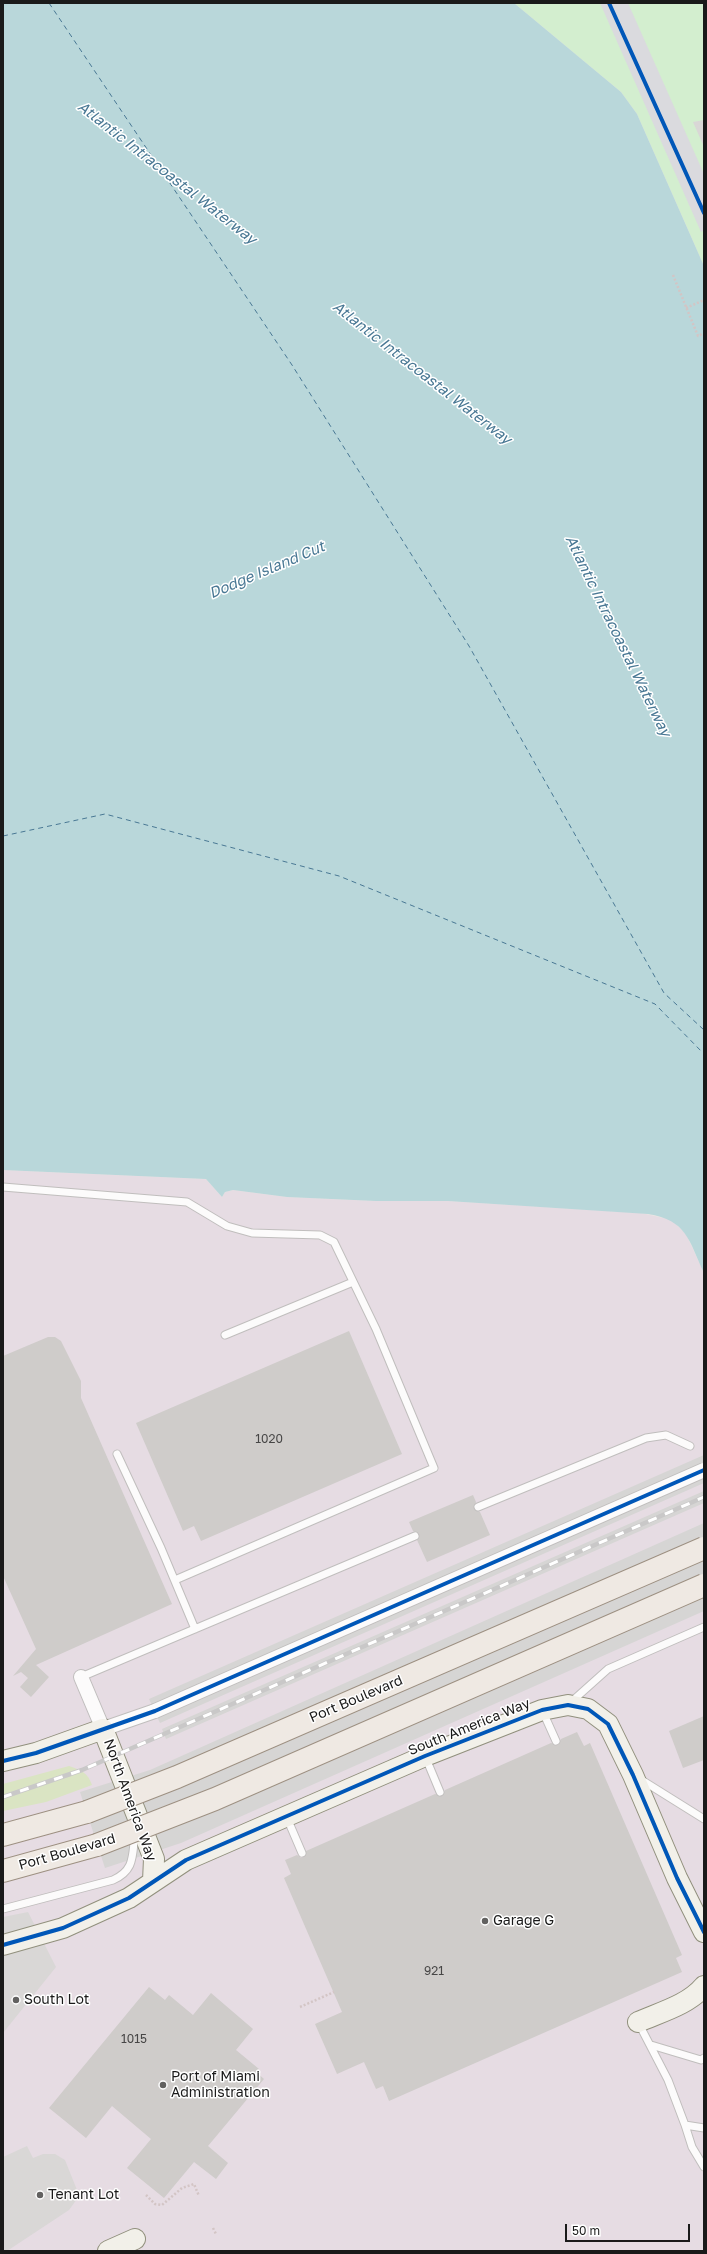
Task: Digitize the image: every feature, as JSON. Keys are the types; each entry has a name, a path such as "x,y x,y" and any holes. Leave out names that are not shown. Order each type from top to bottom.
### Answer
{"main road":[{"name":"Port Boulevard","path":"3,1834 87,1812 176,1777 704,1548"},
{"name":"Port Boulevard","path":"3,1871 97,1845 215,1799 704,1585"}],"street":[{"path":"3,1761 36,1753 155,1711 704,1470"},
{"name":"North America Way","path":"81,1677 154,1859 154,1881"},
{"name":"South America Way","path":"3,1945 63,1928 129,1898 186,1860 425,1756 542,1710 568,1705 588,1709 608,1724 633,1775 677,1878 704,1932"},
{"path":"638,2022 682,2004 704,1986"},
{"path":"108,2251 136,2242"}],"lane":[{"path":"3,1187 187,1202 227,1226 252,1233 320,1235 334,1242 376,1329 434,1468 175,1580"},
{"path":"225,1335 353,1282"},
{"path":"478,1507 646,1438 666,1435 690,1446"},
{"path":"117,1454 175,1580 195,1629"},
{"path":"81,1677 415,1536"},
{"path":"568,1705 608,1669 704,1627"},
{"path":"542,1710 556,1741"},
{"path":"425,1756 440,1792"},
{"path":"633,1775 704,1818"},
{"path":"3,1909 113,1880 123,1876 130,1866 138,1816"},
{"path":"286,1816 302,1853"},
{"path":"638,2022 668,2080 692,2147 704,2167"},
{"path":"651,2045 701,2060 704,2058"},
{"path":"685,2125 704,2128"}],"path":[{"path":"609,3 704,213"},
{"path":"673,276 698,336 704,333"},
{"path":"686,308 704,300"},
{"path":"300,2007 334,1992"},
{"path":"146,2195 155,2204 162,2204 182,2188 194,2184 199,2196"},
{"path":"213,2228 216,2234"}],"shaded area":[{"path":"600,3 628,3 704,174 704,230 701,232"},
{"path":"704,120 704,147 693,122"},
{"path":"3,1170 206,1179 222,1197 225,1192 233,1190 287,1197 376,1201 448,1201 641,1213 672,1220 686,1234 704,1273 704,2251 3,2251"},
{"name":"South Lot","path":"28,1912 56,1967 3,2033 3,1917"},
{"name":"Tenant Lot","path":"27,2146 33,2158 43,2154 55,2154 65,2160 77,2190 77,2199 69,2210 7,2251 3,2251 3,2157"}],"green space":[{"path":"514,3 704,3 704,266 637,114 621,92"},
{"path":"69,1766 84,1772 92,1785 46,1802 3,1811 3,1784"}],"water":[{"path":"3,3 514,3 621,92 637,114 704,266 704,1273 690,1242 679,1227 671,1221 648,1214 448,1201 376,1201 287,1197 233,1190 225,1192 222,1197 206,1179 3,1170"}],"pier":[{"path":"704,1455 704,1483 160,1723 149,1699"},
{"path":"704,1491 704,1503 166,1739 162,1729"},
{"path":"704,1523 704,1611 181,1843 105,1868 80,1792 150,1770"}],"building":[{"path":"349,1331 402,1454 201,1541 194,1526 183,1531 136,1423"},
{"path":"48,1337 55,1337 61,1341 81,1381 81,1398 172,1604 36,1665 49,1677 31,1697 20,1687 28,1678 21,1672 13,1676 36,1649 3,1576 3,1356"},
{"path":"473,1495 476,1502 474,1509 480,1512 490,1535 427,1562 417,1540 419,1534 413,1531 409,1522"},
{"path":"704,1716 704,1760 683,1768 669,1731"},
{"name":"Garage G","path":"577,1732 584,1746 590,1743 682,1955 676,1958 682,1972 389,2101 383,2086 376,2089 364,2062 337,2074 315,2024 342,2012 284,1878 291,1874 285,1860 297,1855 301,1858 304,1857 306,1851 435,1794 442,1796 445,1790 551,1743 558,1745 561,1739"},
{"path":"149,1987 165,2000 169,1995 193,2015 211,1993 253,2029 236,2050 259,2069 256,2072 264,2079 208,2146 228,2163 216,2179 194,2162 164,2198 127,2168 151,2139 112,2106 86,2138 49,2108"}],"ferry route":[{"path":"49,3 292,365 469,646 664,993 704,1030"},
{"path":"3,836 105,814 339,876 655,1004 704,1054"}],"railway":[{"path":"3,1797 82,1770 704,1497"}],"cycle path":[{"path":"609,3 704,213"},
{"path":"3,1761 36,1753 155,1711 704,1470"},
{"path":"3,1945 63,1928 129,1898 186,1860 425,1756 542,1710 568,1705 588,1709 608,1724 633,1775 677,1878 704,1932"}],"place":[{"name":"Garage G","path":"485,1921"},
{"name":"South Lot","path":"16,2000"},
{"name":"Port of Miami Administration","path":"163,2085"},
{"name":"Tenant Lot","path":"40,2195"}],"water label":[{"name":"Atlantic Intracoastal Waterway","path":"167,173"},
{"name":"Atlantic Intracoastal Waterway","path":"422,373"},
{"name":"Dodge Island Cut","path":"267,570"},
{"name":"Atlantic Intracoastal Waterway","path":"618,636"}]}
